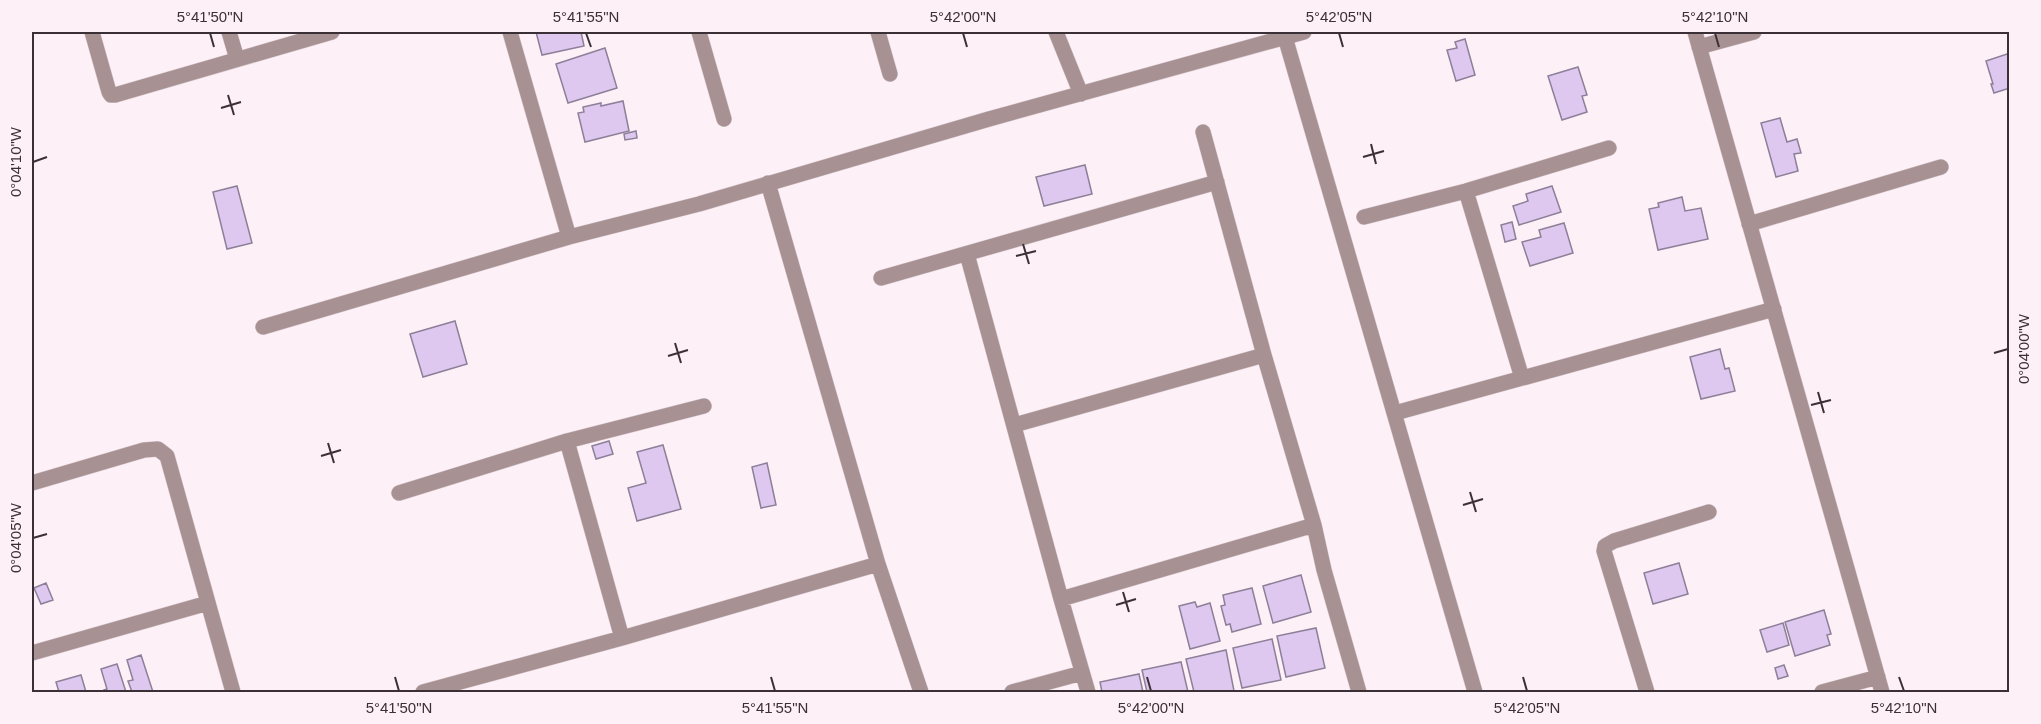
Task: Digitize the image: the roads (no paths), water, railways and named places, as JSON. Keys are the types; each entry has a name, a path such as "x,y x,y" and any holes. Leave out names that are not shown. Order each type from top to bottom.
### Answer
{"street":[{"path":"92,32 111,95 332,32"},
{"path":"229,32 237,59"},
{"path":"510,32 569,237"},
{"path":"699,32 724,119"},
{"path":"878,32 890,74"},
{"path":"1056,32 1080,94"},
{"path":"263,327 569,237 699,204 1304,32"},
{"path":"1695,32 1882,693"},
{"path":"1699,47 1754,32"},
{"path":"1285,37 1475,693"},
{"path":"1203,132 1359,693"},
{"path":"1364,218 1466,191 1609,148"},
{"path":"1749,224 1941,167"},
{"path":"768,183 878,564 921,693"},
{"path":"881,278 1217,183"},
{"path":"1466,191 1522,378"},
{"path":"967,254 1088,693"},
{"path":"1395,413 1774,309"},
{"path":"1014,425 1264,355"},
{"path":"399,493 567,441 704,405"},
{"path":"567,441 622,638"},
{"path":"32,483 144,450 158,449 167,456 233,693"},
{"path":"1647,693 1604,551 1605,546 1614,541 1709,512"},
{"path":"1061,599 1314,525"},
{"path":"423,693 878,564"},
{"path":"32,653 208,603"},
{"path":"1012,693 1082,673"},
{"path":"1822,693 1878,677"}]}
